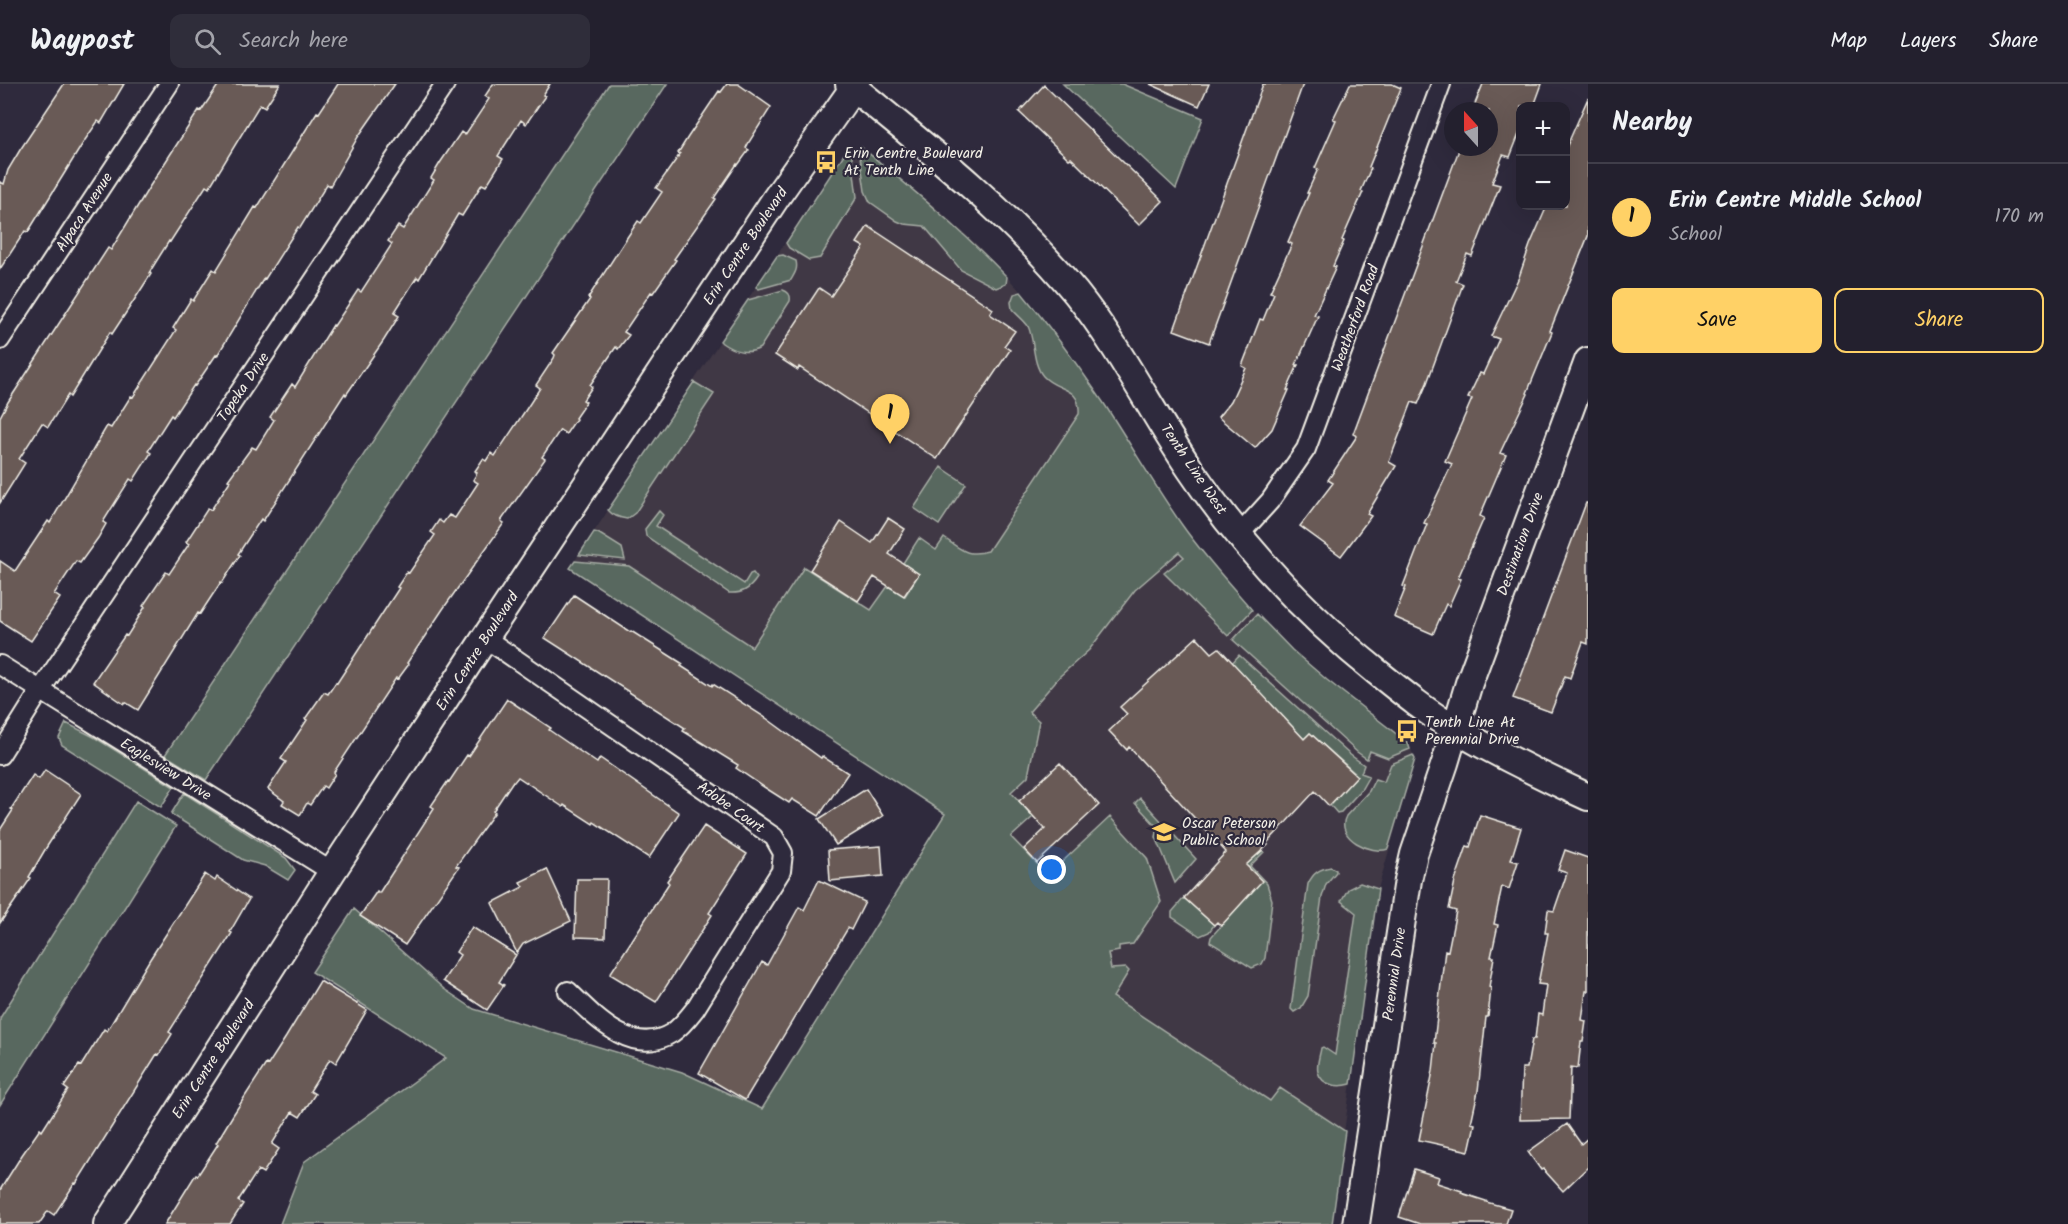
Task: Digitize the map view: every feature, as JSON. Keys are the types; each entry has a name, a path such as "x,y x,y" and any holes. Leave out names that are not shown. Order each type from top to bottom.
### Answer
{"street":[{"name":"Alpaca Avenue","path":"0,340 169,84"},
{"name":"Topeka Drive","path":"0,754 445,84"},
{"name":"Weatherford Road","path":"1239,535 1270,501 1306,449 1441,84"},
{"name":"Tenth Line West","path":"853,85 1010,221 1075,293 1109,336 1190,469 1239,535 1297,600 1343,644 1402,692 1455,729 1507,758 1588,797"},
{"name":"Erin Centre Boulevard","path":"107,1224 485,638 853,85"},
{"name":"Destination Drive","path":"1455,729 1469,683 1588,361"},
{"name":"Adobe Court","path":"485,638 774,837 783,853 781,871 695,1009 671,1034 660,1039 637,1041 598,1021 568,991"},
{"name":"Eaglesview Drive","path":"0,665 332,872"},
{"name":"Perennial Drive","path":"1356,1224 1408,880 1414,854 1455,729"}],"shaded area":[{"path":"861,147 935,207 977,245 1023,294 1053,331 1103,403 1184,528 1252,610 1292,650 1327,680 1408,743 1415,759 1378,889 1340,1161 906,876 945,814 570,568 848,148"}],"green space":[{"path":"609,84 667,84 206,780 165,755"},
{"path":"1063,84 1122,84 1203,118 1176,189"},
{"path":"861,147 972,243 1007,277 1006,284 996,288 961,270 924,226 897,221 870,202 865,191 860,156"},
{"path":"848,148 851,150 857,197 820,258 809,260 789,248 786,243"},
{"path":"783,255 796,261 795,273 791,280 759,289 756,287 777,256"},
{"path":"783,290 789,294 790,301 760,348 741,351 720,341 748,300"},
{"path":"1021,292 1093,388 1190,536 1252,610 1228,636 1164,573 1184,557 1179,552 1135,590 1089,650 1060,676 1029,712 1039,721 1028,776 1011,792 1033,817 1011,837 1048,875 1110,817 1147,858 1161,902 1133,944 1119,946 1119,951 1108,953 1111,969 1126,968 1129,971 1113,997 1270,1101 1280,1088 1345,1131 1332,1224 280,1224 304,1162 446,1058 312,972 354,909 444,989 474,1009 682,1072 762,1109 945,814 570,568 575,561 629,566 752,647 804,567 871,610 888,586 905,596 919,574 903,563 919,538 936,550 944,538 970,553 988,551 1079,414 1079,405 1072,393 1049,381 1039,371 1028,326 1012,309 1011,302 1014,294"},
{"path":"694,382 714,394 635,513 627,519 614,515 608,510"},
{"path":"941,467 966,484 939,525 914,508"},
{"path":"659,511 663,515 656,526 744,584 750,574 753,573 757,578 742,592 729,593 646,536 645,529"},
{"path":"594,532 622,548 625,560 579,555"},
{"path":"1257,614 1292,650 1408,743 1410,749 1388,758 1370,751 1367,759 1357,752 1233,640"},
{"path":"1239,655 1364,765 1361,773 1369,776 1361,790 1341,812 1337,813 1330,805 1357,775 1310,733 1304,739 1232,663"},
{"path":"66,723 94,737 174,787 161,807 62,745 59,738"},
{"path":"1413,755 1415,759 1388,849 1373,849 1356,843 1345,831 1346,816 1369,791 1375,779 1384,782 1391,764"},
{"path":"184,793 286,858 295,870 288,880 265,866 243,860 171,814"},
{"path":"1140,798 1196,859 1175,883 1156,837 1158,828 1135,803"},
{"path":"136,801 176,826 0,1105 0,1018"},
{"path":"1262,851 1264,852 1250,866 1267,884 1272,900 1265,958 1262,964 1252,968 1210,942 1211,937 1261,881 1246,865"},
{"path":"1331,867 1336,872 1326,884 1322,897 1308,996 1301,1008 1294,1012 1291,1009 1308,884 1317,872"},
{"path":"1360,883 1378,889 1351,1084 1342,1086 1323,1081 1320,1077 1318,1063 1323,1047 1335,1055 1356,913 1341,901 1348,889"},
{"path":"1184,898 1214,925 1209,932 1200,936 1172,917 1172,912"}],"building":[{"path":"64,84 124,84 101,123 98,121 85,140 28,232 25,231 0,269 0,182 4,184 8,170 20,150"},
{"path":"219,84 280,84 265,107 260,104 209,188 206,186 169,241 149,273 151,274 112,334 110,332 70,397 68,395 48,427 42,423 19,459 25,463 0,503 0,417 108,248 111,250 199,110 201,111"},
{"path":"338,84 395,84 358,137 330,186 327,184 300,228 298,227 264,278 217,356 173,417 171,415 148,451 151,453 133,481 130,479 103,522 106,524 98,538 80,563 76,561 54,594 60,598 31,641 0,621 0,561 15,571 48,521 50,523 107,426 111,428 131,396 133,397 176,330 173,328 191,299 193,301 213,269 216,271 255,207 257,208 317,112 319,113"},
{"path":"493,84 550,84 543,95 545,96 526,124 521,120 498,156 503,159 486,186 482,184 462,216 458,214 419,279 417,277 394,313 399,316 384,340 346,395 345,393 263,521 261,519 222,583 200,614 198,613 138,710 125,702 124,704 93,682 125,635 127,636 145,607 143,606 166,572 169,574 189,544 186,542 208,508 211,510 230,481 228,480 252,447 256,449 274,420 270,417 292,384 295,387 333,325 358,290 361,292 392,244 388,241 398,226 403,229 434,180 431,178 440,163 461,132 465,135 489,99 485,96"},
{"path":"727,84 738,84 771,107 749,142 746,148 749,150 714,198 716,199 674,259 676,260 624,332 629,335 618,349 616,347 590,385 592,387 583,400 586,402 566,434 560,430 542,457 545,459 501,521 504,523 443,609 407,663 409,664 398,679 396,678 334,772 326,788 323,786 310,805 307,803 300,815 282,804 284,801 268,789 286,762 281,759 324,692 328,694 337,683 399,588 397,587 435,535 431,532 439,520 443,523 449,515 455,518 478,483 473,480 477,473 475,471 483,459 486,461 491,453 495,456 540,388 536,385 554,358 553,353 590,299 588,298 638,221 641,223 662,192 656,188 719,91 721,92"},
{"path":"1150,84 1209,84 1199,106"},
{"path":"1263,84 1303,84 1209,343 1174,330"},
{"path":"1350,84 1392,84 1401,88 1369,167 1371,168 1361,191 1363,192 1342,240 1344,241 1333,266 1336,267 1314,315 1318,316 1296,365 1298,365 1287,390 1289,390 1272,429 1255,448 1218,417 1231,401 1246,368 1242,366 1260,319 1263,320 1274,293 1270,292 1292,244 1288,242 1318,169 1315,168 1336,120 1333,119"},
{"path":"1483,84 1542,84 1535,102 1516,102 1516,142 1510,157 1503,155 1492,183 1500,185 1472,256 1467,254 1456,281 1463,284 1427,383 1418,404 1412,402 1389,462 1396,466 1367,514 1371,516 1341,556 1300,526 1333,483 1328,480 1357,436 1353,434 1457,156 1498,156 1498,102 1476,102"},
{"path":"1044,85 1163,201 1139,225 1071,158 1069,159 1019,112"},
{"path":"1588,98 1588,236 1528,394 1500,453 1506,455 1480,516 1484,518 1458,578 1461,579 1449,606 1446,604 1433,634 1394,617 1406,587 1403,586 1427,524 1424,523 1452,464 1445,461 1472,399 1468,398 1480,373 1483,374 1499,339 1491,336 1519,277 1530,245 1545,210 1570,210 1570,139"},
{"path":"868,226 993,309 990,314 1015,331 1004,346 1010,350 937,459 799,367 798,370 775,355 819,288 831,296 864,247 857,243"},
{"path":"1586,503 1588,503 1588,644 1583,642 1570,678 1565,676 1551,712 1513,698"},
{"path":"888,518 905,529 889,554 919,574 904,596 874,577 858,601 810,570 841,522 872,543"},
{"path":"574,595 683,664 681,666 712,686 713,684 766,718 821,758 822,756 848,773 819,816 792,799 789,803 764,787 736,768 738,765 683,731 685,728 545,638"},
{"path":"1197,637 1212,653 1219,648 1304,739 1310,733 1357,776 1329,806 1315,791 1266,844 1268,845 1246,865 1262,881 1221,926 1217,922 1214,925 1184,898 1226,852 1129,747 1127,750 1109,731 1127,714 1120,707"},
{"path":"507,699 551,728 549,730 597,763 600,758 679,813 649,858 594,822 593,824 564,805 563,807 518,777 513,781 493,811 495,812 456,866 459,867 405,945 360,916 377,891 379,893 434,808 431,806 467,755 469,756"},
{"path":"1060,763 1099,805 1037,863 1024,849 1045,829 1019,801"},
{"path":"45,770 81,794 46,848 29,877 31,878 0,923 0,830 33,775 39,779"},
{"path":"866,789 883,816 836,845 819,819"},
{"path":"1480,815 1521,828 1511,860 1518,862 1509,889 1502,886 1494,924 1498,925 1491,957 1494,957 1489,987 1491,988 1488,1017 1486,1017 1478,1091 1471,1123 1475,1124 1469,1151 1419,1140 1433,1071 1445,950 1448,951 1456,911 1449,909 1455,881 1467,846 1470,847"},
{"path":"704,826 747,854 709,913 712,915 656,1002 610,974"},
{"path":"881,846 883,876 830,881 828,850"},
{"path":"1565,850 1588,858 1588,991 1586,991 1582,1020 1586,1021 1583,1042 1581,1042 1578,1068 1571,1067 1569,1119 1520,1120 1522,1068 1527,1068 1532,1039 1535,1039 1538,1014 1542,1015 1546,985 1538,984 1548,933 1545,933 1548,910 1554,911 1567,873 1558,870"},
{"path":"547,869 571,921 523,944 517,953 492,903 523,887 520,882"},
{"path":"205,874 215,881 217,877 249,899 230,932 232,933 169,1032 172,1034 159,1055 157,1054 76,1184 54,1215 48,1211 39,1224 0,1224 0,1190 68,1090 64,1087 79,1065 81,1066 104,1029 107,1031"},
{"path":"577,879 607,879 605,938 575,937"},
{"path":"819,880 865,902 851,930 848,928 745,1100 699,1073 762,962 767,965 799,907 804,910"},
{"path":"472,927 516,955 499,982 504,985 487,1010 443,981 460,955 456,952"},
{"path":"320,981 367,1010 336,1063 330,1059 310,1091 315,1094 300,1117 292,1112 272,1144 279,1149 263,1173 258,1170 238,1201 243,1204 230,1224 165,1224 218,1144 216,1143 233,1115 266,1064 268,1065"},
{"path":"1567,1124 1581,1144 1588,1138 1588,1167 1563,1191 1543,1169 1541,1170 1528,1152"},
{"path":"1414,1169 1439,1177 1437,1183 1462,1191 1461,1193 1511,1209 1506,1224 1420,1224 1399,1217"}],"place":[{"name":"Erin Centre Boulevard At Tenth Line","path":"826,162"},
{"name":"Erin Centre Middle School","path":"890,444"},
{"name":"Tenth Line At Perennial Drive","path":"1407,731"},
{"name":"Oscar Peterson Public School","path":"1164,832"}]}
